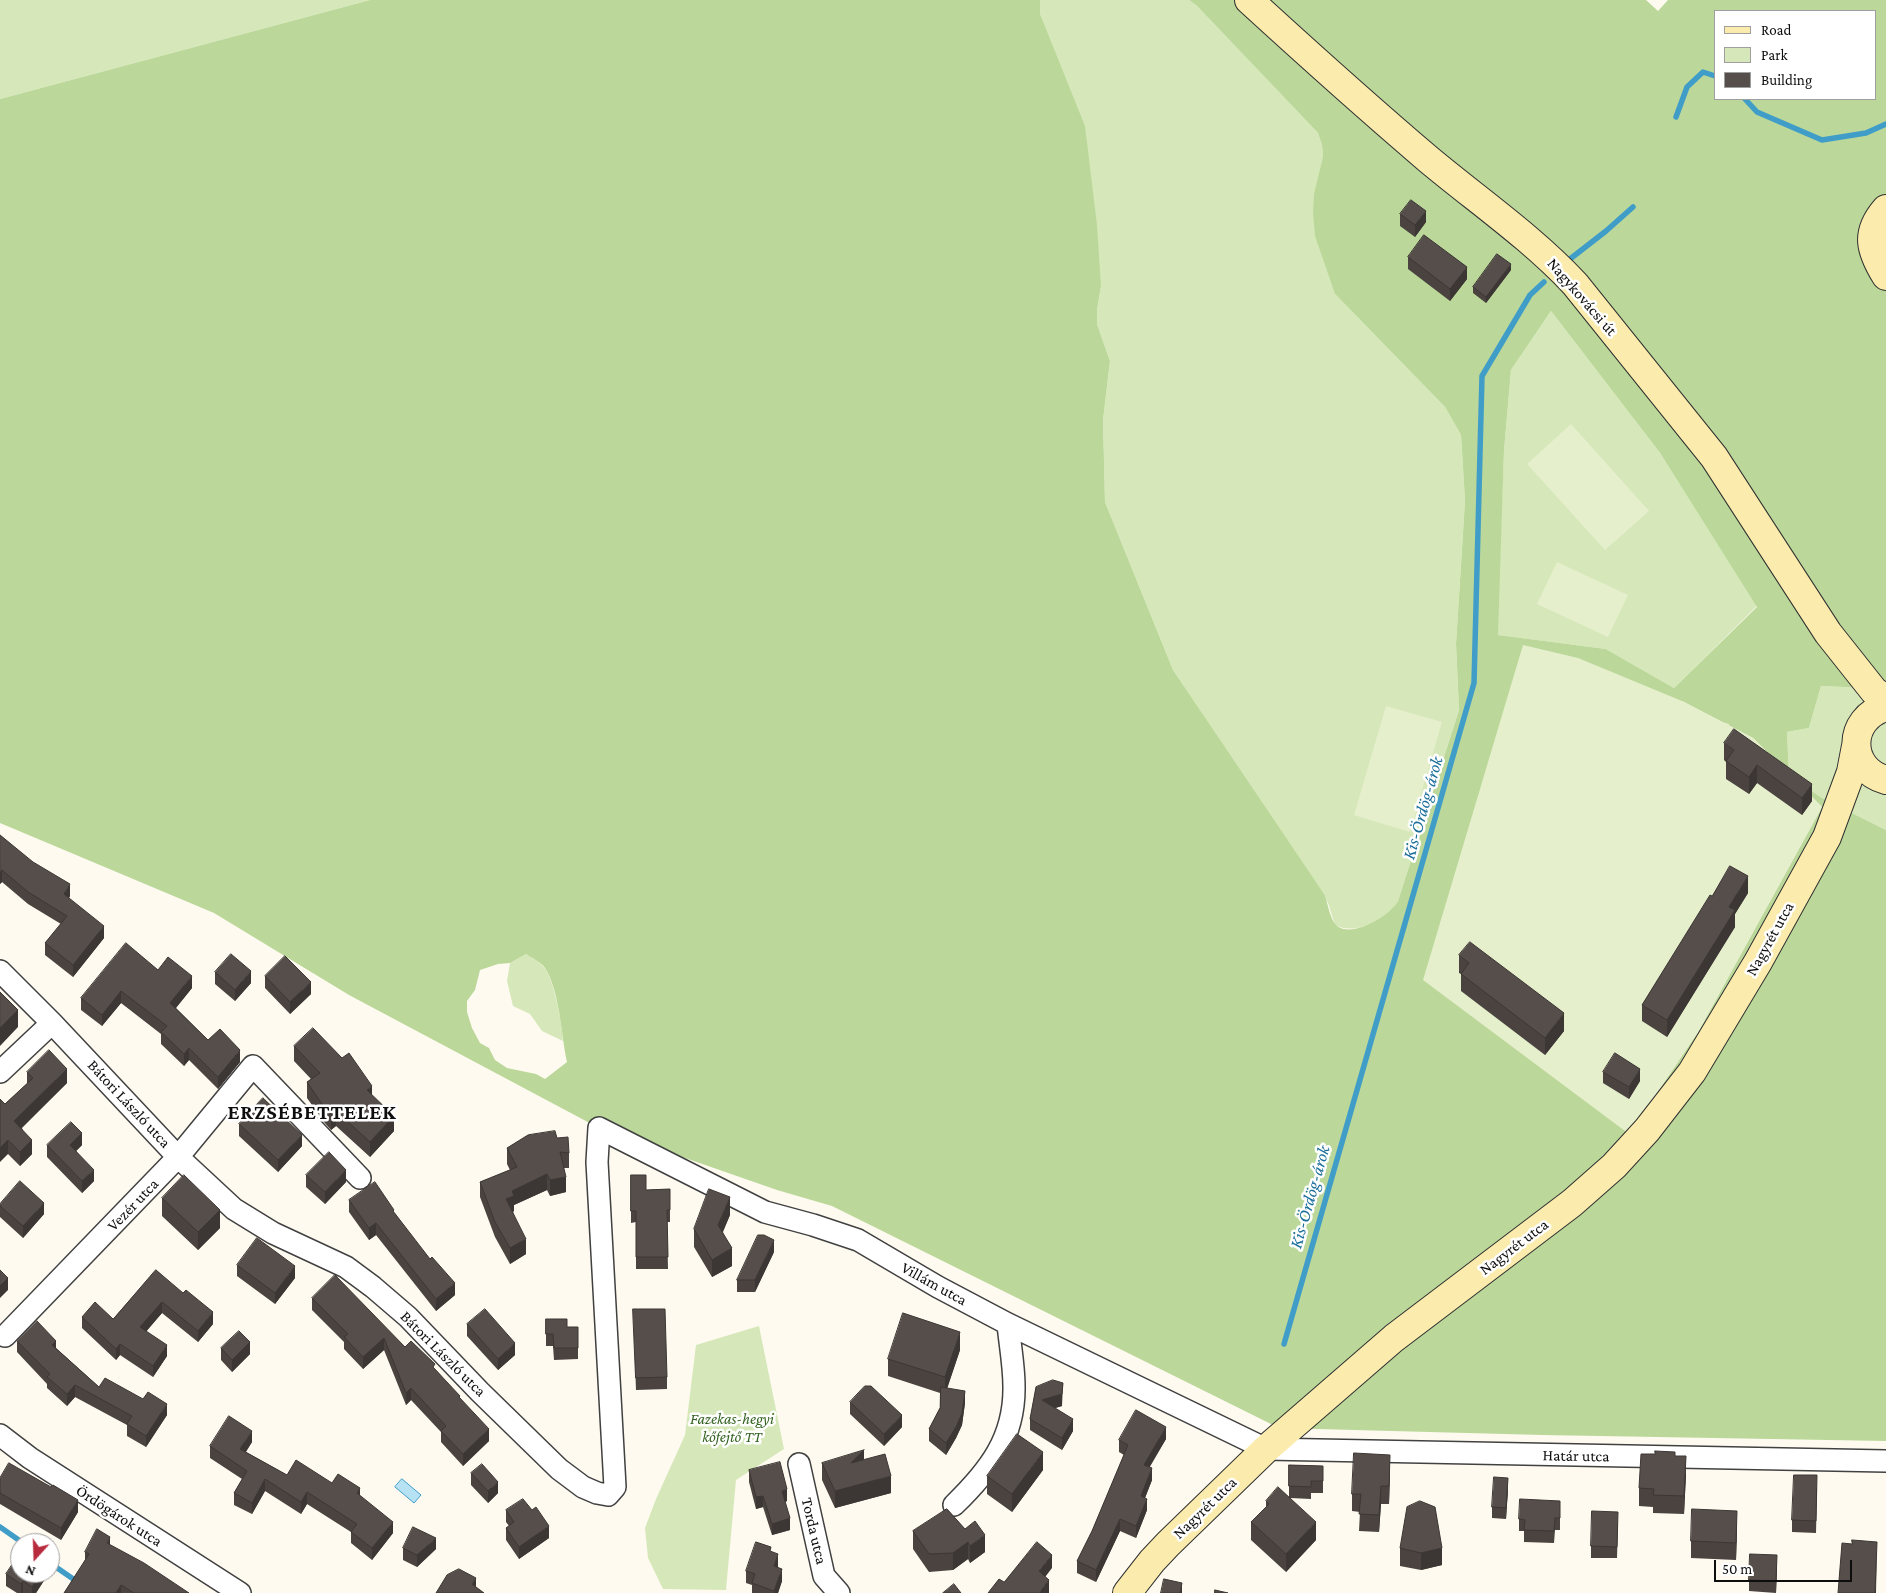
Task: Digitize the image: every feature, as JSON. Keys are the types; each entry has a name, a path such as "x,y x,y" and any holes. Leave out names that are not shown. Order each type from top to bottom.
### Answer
{"street":[{"name":"Nagykovácsi út","path":"1249,0 1366,106 1558,265 1714,457 1828,633 1874,691 1886,699"},
{"path":"1886,209 1873,227 1871,238 1873,251 1886,276"},
{"name":"Nagykovácsi út","path":"1828,633 1860,704 1859,735"},
{"path":"1886,707 1872,713 1859,735 1862,763 1870,772 1886,781"},
{"name":"Nagyrét utca","path":"1127,1593 1168,1544 1266,1449 1394,1338 1572,1203 1614,1166 1640,1139 1692,1072 1758,962 1826,837 1851,772 1859,735"},
{"name":"Nagyrét utca","path":"1826,837 1856,801 1870,789 1886,781"},
{"name":"Bátori László utca","path":"0,971 52,1023 178,1158 234,1209 273,1232 346,1267 373,1287 408,1317 480,1392 559,1469 583,1487 608,1495 615,1487 597,1162 599,1128"},
{"path":"0,1072 52,1023"},
{"name":"Vezér utca","path":"4,1336 178,1158 253,1066 360,1178"},
{"name":"Villám utca","path":"599,1128 765,1212 858,1240 938,1287 1008,1324 1266,1449"},
{"path":"954,1505 987,1470 1008,1431 1013,1410 1014,1385 1008,1324"},
{"name":"Ördögárok utca","path":"0,1435 30,1458 240,1593"},
{"name":"Határ utca","path":"1266,1449 1886,1461"},
{"name":"Torda utca","path":"799,1464 824,1576 838,1593"}],"green space":[{"path":"0,0 370,0 0,99"},
{"path":"370,0 1040,0 1040,14 1085,126 1097,225 1101,286 1097,324 1110,361 1103,420 1105,502 1173,670 1324,894 1331,916 1337,926 1344,929 1352,929 1370,924 1379,919 1394,907 1398,901 1459,710 1456,644 1465,501 1461,435 1445,407 1335,294 1315,236 1314,194 1323,157 1318,133 1197,6 1189,0 1646,0 1658,11 1668,0 1886,0 1886,689 1821,686 1809,728 1787,732 1789,774 1753,738 1682,701 1629,1134 1698,1032 1822,807 1792,777 1822,798 1886,830 1886,1441 1279,1428 832,1206 777,1190 599,1128 349,995 214,913 0,823 0,99","holes":["1551,311 1660,453 1757,607 1674,688 1606,649 1498,635 1504,451 1511,370","526,954 539,962 545,968 550,978 557,1001 567,1062 545,1079 536,1074 507,1068 495,1060 489,1048 480,1043 472,1028 467,1012 467,1001 475,990 480,970 498,964 510,963"]},
{"path":"1040,0 1189,0 1197,6 1318,133 1322,145 1335,294 1445,407 1461,435 1465,501 1456,644 1459,710 1398,901 1387,914 1371,924 1352,929 1335,925 1328,903 1173,670 1105,502 1103,420 1110,361 1097,324 1101,286 1040,14"},
{"path":"1551,311 1660,453 1757,606 1674,688 1606,649 1497,635 1504,451 1511,370"},
{"path":"1571,424 1649,511 1605,550 1527,464"},
{"path":"1557,562 1628,595 1608,637 1537,604"},
{"path":"1523,645 1578,658 1682,701 1729,724 1729,726 1753,738 1822,807 1698,1032 1629,1134 1423,980"},
{"path":"1821,686 1886,689 1886,830 1822,798 1789,775 1787,732 1809,728"},
{"path":"1386,706 1442,722 1410,832 1354,815"},
{"path":"526,954 542,965 550,979 559,1012 563,1041 542,1031 530,1014 513,1006 507,981 510,963"},
{"name":"Fazekas-hegyi kőfejtő TT","path":"759,1326 784,1449 736,1480 726,1590 663,1589 648,1558 645,1528 685,1435 696,1345"}],"water":[{"path":"402,1479 421,1495 414,1503 395,1487"}],"building":[{"path":"1411,200 1426,211 1415,225 1400,214"},
{"path":"1424,235 1467,267 1450,289 1408,257"},
{"path":"1497,254 1511,264 1486,297 1473,287"},
{"path":"1734,729 1812,784 1802,798 1757,765 1749,777 1726,761 1734,750 1724,743"},
{"path":"0,835 33,862 70,884 64,894 104,926 73,965 45,943 67,916 28,892 2,870 0,873"},
{"path":"1730,866 1748,876 1729,907 1735,910 1667,1020 1642,1005"},
{"path":"1470,942 1564,1013 1545,1038 1461,974 1469,963 1459,955"},
{"path":"126,943 158,970 168,957 192,976 170,1003 208,1040 220,1029 240,1050 218,1077 189,1048 184,1054 161,1032 167,1026 121,991 102,1015 81,998"},
{"path":"231,954 251,971 235,990 215,972"},
{"path":"285,956 311,982 290,1002 265,976"},
{"path":"0,992 18,1010 0,1028"},
{"path":"313,1028 342,1058 349,1053 372,1086 367,1090 394,1116 370,1142 336,1111 331,1114 307,1082 320,1073 294,1046"},
{"path":"49,1050 67,1069 14,1121 32,1140 20,1152 8,1140 0,1148 0,1099 5,1104 33,1078 27,1072"},
{"path":"1615,1053 1640,1069 1629,1087 1603,1072"},
{"path":"263,1098 302,1135 278,1160 239,1124"},
{"path":"71,1122 82,1133 70,1145 94,1170 82,1181 47,1145"},
{"path":"555,1131 557,1138 568,1137 569,1153 560,1152 566,1177 550,1180 547,1174 512,1191 514,1196 506,1199 526,1239 510,1248 495,1222 480,1182 517,1167 507,1148 528,1135"},
{"path":"329,1152 346,1170 325,1192 306,1175"},
{"path":"184,1175 220,1210 198,1232 162,1198"},
{"path":"631,1175 646,1175 646,1190 670,1189 670,1210 667,1210 668,1257 636,1257 636,1211 631,1211"},
{"path":"20,1181 44,1203 23,1226 0,1206"},
{"path":"375,1182 393,1211 430,1259 432,1257 455,1283 436,1299 376,1223 369,1228 349,1200"},
{"path":"709,1189 730,1197 718,1225 732,1248 712,1260 694,1229"},
{"path":"758,1235 764,1235 774,1240 755,1280 737,1280"},
{"path":"257,1238 295,1266 275,1293 237,1265"},
{"path":"0,1270 8,1278 0,1286"},
{"path":"156,1270 183,1293 186,1290 213,1312 198,1331 162,1302 140,1327 167,1345 153,1366 120,1344 116,1349 82,1317 95,1302 113,1319"},
{"path":"335,1275 405,1347 411,1341 435,1364 433,1367 489,1429 463,1454 441,1431 446,1426 411,1388 406,1393 384,1338 363,1357 344,1337 348,1334 312,1298"},
{"path":"485,1309 515,1343 498,1359 467,1324"},
{"path":"633,1309 665,1309 667,1377 636,1378"},
{"path":"903,1313 960,1332 945,1377 888,1359"},
{"path":"546,1319 567,1319 567,1327 578,1327 578,1348 554,1348 553,1334 546,1334"},
{"path":"37,1321 56,1341 52,1345 99,1387 105,1378 143,1399 148,1392 167,1404 146,1436 127,1424 132,1416 75,1385 67,1394 47,1377 50,1374 17,1341"},
{"path":"239,1331 250,1342 232,1360 221,1348"},
{"path":"1053,1380 1063,1383 1062,1394 1042,1400 1073,1419 1062,1438 1030,1419 1036,1387"},
{"path":"865,1386 871,1386 902,1415 884,1434 850,1402"},
{"path":"941,1387 965,1391 962,1413 946,1443 929,1429 940,1408"},
{"path":"1136,1410 1166,1427 1144,1465 1152,1468 1141,1496 1147,1499 1136,1526 1120,1519 1096,1570 1077,1561 1092,1531 1128,1445 1119,1440"},
{"path":"229,1416 252,1431 240,1449 287,1475 296,1460 332,1483 338,1474 360,1488 357,1493 393,1522 372,1548 351,1532 357,1524 307,1492 301,1502 265,1479 252,1503 234,1493 247,1471 210,1446"},
{"path":"1017,1434 1043,1452 1012,1494 987,1476"},
{"path":"864,1450 851,1463 885,1454 891,1476 835,1491 822,1463"},
{"path":"1655,1451 1675,1452 1675,1456 1686,1456 1684,1496 1653,1495 1654,1489 1639,1488 1641,1454 1655,1454"},
{"path":"1354,1453 1390,1455 1389,1486 1381,1486 1379,1515 1359,1514 1361,1494 1352,1494"},
{"path":"780,1462 787,1489 782,1491 790,1518 772,1524 763,1496 756,1497 749,1470"},
{"path":"9,1463 78,1500 61,1528 0,1493 0,1478"},
{"path":"482,1464 498,1482 488,1491 471,1473"},
{"path":"1289,1465 1323,1466 1323,1481 1311,1481 1311,1487 1289,1486"},
{"path":"1794,1475 1817,1475 1816,1521 1792,1520"},
{"path":"1494,1477 1508,1478 1506,1508 1492,1507"},
{"path":"1278,1487 1316,1522 1286,1554 1251,1522 1269,1504 1266,1501"},
{"path":"523,1499 532,1510 536,1507 549,1526 519,1547 506,1528 514,1522 506,1510"},
{"path":"1520,1499 1560,1501 1560,1518 1555,1518 1554,1531 1524,1530 1525,1520 1519,1519"},
{"path":"1420,1501 1435,1507 1442,1548 1421,1553 1400,1548 1407,1507"},
{"path":"947,1509 965,1529 975,1521 985,1535 970,1546 968,1542 953,1553 929,1554 913,1531"},
{"path":"1692,1509 1737,1511 1736,1543 1691,1541"},
{"path":"1592,1511 1618,1512 1617,1547 1591,1546"},
{"path":"413,1527 436,1538 417,1555 403,1548"},
{"path":"97,1529 110,1537 107,1543 144,1563 189,1593 134,1593 121,1585 116,1593 64,1593 89,1554 85,1552"},
{"path":"1852,1540 1877,1542 1875,1593 1838,1593 1842,1543 1852,1544"},
{"path":"756,1542 771,1547 770,1551 778,1554 774,1566 782,1569 774,1591 752,1583 755,1574 746,1571"},
{"path":"1037,1542 1052,1555 1039,1571 1049,1580 1039,1593 988,1593 999,1579 1004,1582"},
{"path":"1750,1554 1777,1555 1776,1581 1749,1580"},
{"path":"10,1568 10,1577 6,1574"},
{"path":"459,1569 476,1578 472,1584 484,1593 436,1593 447,1575"},
{"path":"1164,1579 1182,1583 1180,1593 1161,1593"},
{"path":"26,1583 35,1583 32,1587"},
{"path":"954,1584 961,1593 943,1593"},
{"path":"1215,1590 1228,1593 1215,1593"}],"waterway":[{"name":"Kis-Ördög-árok","path":"1676,117 1687,87 1703,72 1714,76"},
{"name":"Kis-Ördög-árok","path":"1746,100 1757,112 1822,140 1866,133 1886,124"},
{"name":"Kis-Ördög-árok","path":"1570,259 1633,207"},
{"name":"Kis-Ördög-árok","path":"1284,1344 1474,683 1482,376 1530,295 1544,282"},
{"path":"0,1527 10,1534"},
{"path":"60,1570 79,1583"}],"district":[{"name":"ERZSÉBETTELEK","path":"312,1113"}]}
